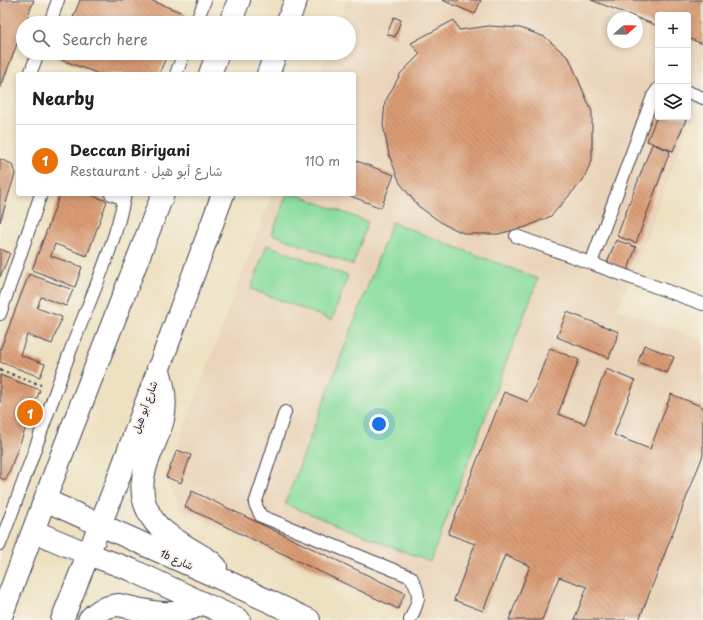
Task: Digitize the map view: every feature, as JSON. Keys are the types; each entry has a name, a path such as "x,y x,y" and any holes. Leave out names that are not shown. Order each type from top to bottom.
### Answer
{"main road":[{"path":"233,16 239,0"},
{"path":"290,16 296,0"},
{"path":"211,72 215,60"},
{"path":"269,72 273,60"},
{"path":"0,619 162,196"},
{"name":"شارع أبو هيل","path":"62,620 117,482 222,196"},
{"path":"158,368 163,383 163,420 142,477 143,498 147,508 159,526 210,561 228,582"},
{"name":"1b شارع","path":"45,500 309,620"},
{"path":"33,530 88,554 132,570 239,620"},
{"path":"89,620 99,611 112,606 119,605 167,614 187,611 203,603"}],"lane":[{"path":"52,16 58,0"},
{"path":"199,16 205,0"},
{"path":"31,72 35,60"},
{"path":"177,72 181,60"},
{"path":"691,93 703,98"},
{"path":"591,263 655,94"},
{"path":"0,314 40,196"},
{"path":"0,544 108,253 125,197"},
{"path":"516,236 703,304"},
{"path":"285,412 255,504 261,516 411,577 417,588 419,599 410,620"}],"path":[{"path":"0,370 56,390"}],"shaded area":[{"path":"347,0 703,0 703,88 691,120 691,12 655,12 655,120 691,120 631,278 617,308 703,341 703,620 416,620 179,509 166,477 271,196 356,196 356,72 320,72 324,60 356,60 356,16 341,16"}],"green space":[{"path":"286,196 300,196 368,222 353,265 272,234"},
{"path":"392,222 538,279 430,562 285,504"},
{"path":"267,245 348,276 332,320 251,289"}],"building":[{"path":"0,0 34,0 28,16 16,16 16,47 0,89"},
{"path":"80,0 150,0 183,13 182,16 74,16"},
{"path":"442,0 481,0 475,14"},
{"path":"591,0 703,0 703,44 691,39 691,12 655,12 655,25 643,20 643,12 622,12"},
{"path":"394,17 401,20 395,37 387,34"},
{"path":"454,20 459,30 489,26 520,28 545,37 569,58 592,112 592,160 583,180 551,216 526,227 498,234 466,234 445,225 418,206 400,183 389,155 383,125 385,102 401,73 420,54 411,43"},
{"path":"62,60 165,60 160,72 94,72"},
{"path":"656,120 686,120 673,151 647,141"},
{"path":"652,144 670,151 636,243 617,236"},
{"path":"0,159 12,164 15,174 0,222"},
{"path":"356,161 394,175 381,208 351,196 356,196"},
{"path":"59,196 93,196 107,201 87,256 55,244 51,256 82,267 75,287 32,270"},
{"path":"616,240 636,247 628,270 607,263"},
{"path":"0,249 10,253 0,277"},
{"path":"29,274 73,290 66,306 41,297 37,308 62,317 52,344 27,335 20,355 45,364 40,377 0,362 0,350"},
{"path":"567,312 619,332 609,358 557,337"},
{"path":"644,345 674,357 667,373 638,362"},
{"path":"550,348 579,360 558,414 585,424 606,369 635,381 614,435 650,449 671,394 703,407 703,455 639,620 574,620 587,587 559,577 542,620 509,620 530,566 505,555 483,611 454,600 475,544 448,534 504,392 529,402"},
{"path":"0,375 40,390 6,480 0,478"},
{"path":"177,450 191,455 181,483 166,477"},
{"path":"192,491 405,593 398,609 185,507"}],"place":[{"name":"Deccan Biriyani","path":"30,413"}]}
